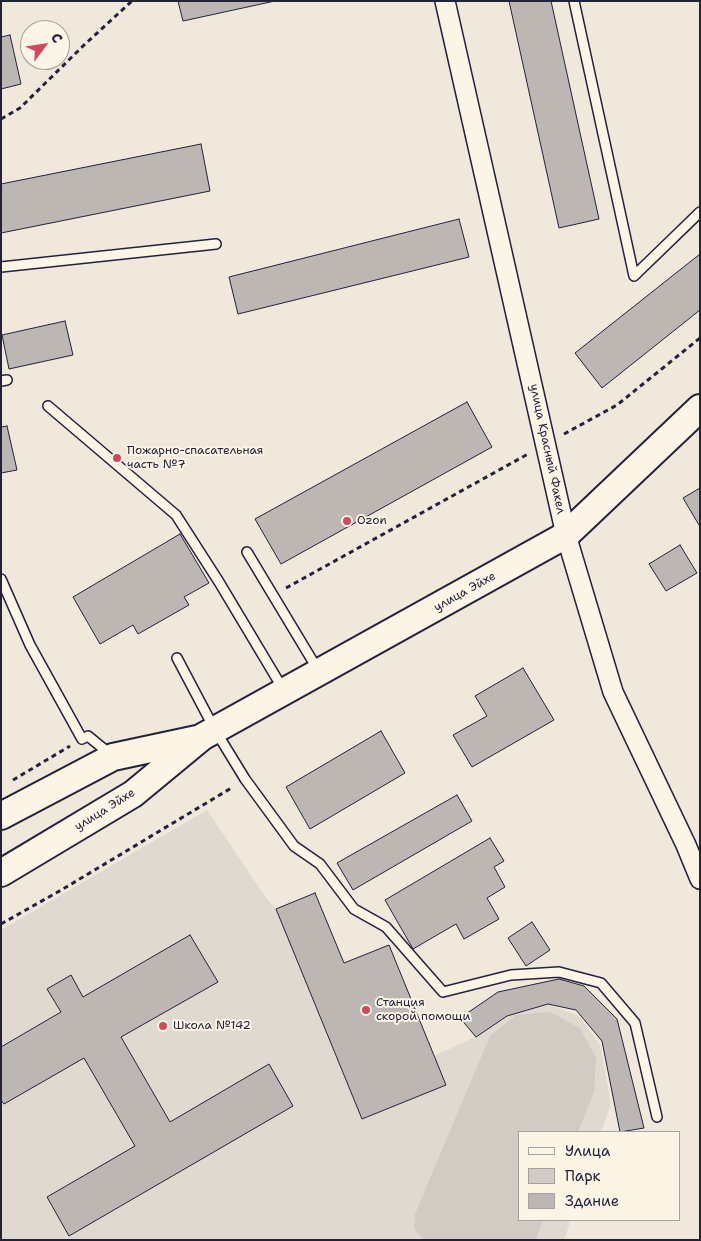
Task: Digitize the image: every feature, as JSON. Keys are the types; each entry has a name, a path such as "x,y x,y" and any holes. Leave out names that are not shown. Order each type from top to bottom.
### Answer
{"main road":[{"name":"улица Эйхе","path":"1,873 132,794 209,734 566,535 700,408"},
{"name":"улица Эйхе","path":"1,816 113,757 209,734"}],"street":[{"name":"улица Красный Факел","path":"445,1 566,535 613,692 686,845 700,879"}],"lane":[{"path":"574,1 634,276 700,212"},
{"path":"1,267 216,244"},
{"path":"48,406 176,516 220,582 284,692"},
{"path":"247,552 319,673"},
{"path":"1,579 30,645 82,739 88,736 113,757"},
{"path":"177,658 209,734 294,846 320,864 354,909 386,927 443,992 511,975 559,972 601,983 635,1023 657,1117"}],"path":[{"path":"1,119 20,108 132,1"},
{"path":"273,595 617,405 700,338"},
{"path":"9,782 88,736"},
{"path":"1,924 63,889 245,779"}],"shaded area":[{"name":"Школа №142","path":"207,810 266,898 276,909 362,1119 446,1085 434,1056 469,1040 507,1016 548,1004 579,1016 600,1045 611,1104 601,1131 518,1131 518,1221 571,1221 564,1240 1,1240 1,930"}],"green space":[{"path":"550,1012 580,1028 596,1058 594,1092 578,1131 518,1131 518,1221 543,1221 536,1240 425,1240 417,1233 414,1227 415,1214 490,1036 516,1015"}],"building":[{"path":"178,1 275,1 183,21"},
{"path":"509,1 551,1 599,219 559,228"},
{"path":"10,35 21,84 1,89 1,37"},
{"path":"201,144 210,191 1,233 1,184"},
{"path":"459,219 469,257 238,314 229,277"},
{"path":"700,254 700,310 602,388 575,353"},
{"path":"65,321 73,355 9,369 2,335"},
{"path":"467,402 492,447 281,564 255,519"},
{"path":"7,426 17,470 1,473 1,427"},
{"path":"700,488 700,525 699,525 683,498"},
{"path":"180,534 209,583 184,597 189,605 138,634 133,625 100,644 73,597"},
{"path":"680,545 697,573 666,591 649,564"},
{"path":"523,668 554,720 472,767 453,735 487,716 475,696"},
{"path":"381,731 405,773 310,829 286,787"},
{"path":"457,795 472,821 353,890 337,863"},
{"path":"490,838 504,861 494,867 505,887 487,898 499,919 464,939 456,924 413,949 385,900"},
{"name":"Станция скорой помощи","path":"315,893 344,963 389,945 446,1085 362,1119 276,909"},
{"path":"532,922 550,950 526,966 508,938"},
{"path":"190,935 218,982 121,1037 170,1122 269,1064 293,1106 69,1236 47,1197 135,1146 84,1058 4,1104 1,1100 1,1047 61,1012 47,989 71,975 83,997"},
{"path":"559,979 584,986 617,1019 644,1128 620,1131 602,1041 576,1010 548,1004 507,1016 476,1037 460,1018 498,992"}],"place":[{"name":"Пожарно-спасательная часть №7","path":"117,458"},
{"name":"Ozon","path":"347,521"},
{"name":"Станция скорой помощи","path":"366,1010"},
{"name":"Школа №142","path":"163,1026"}]}
